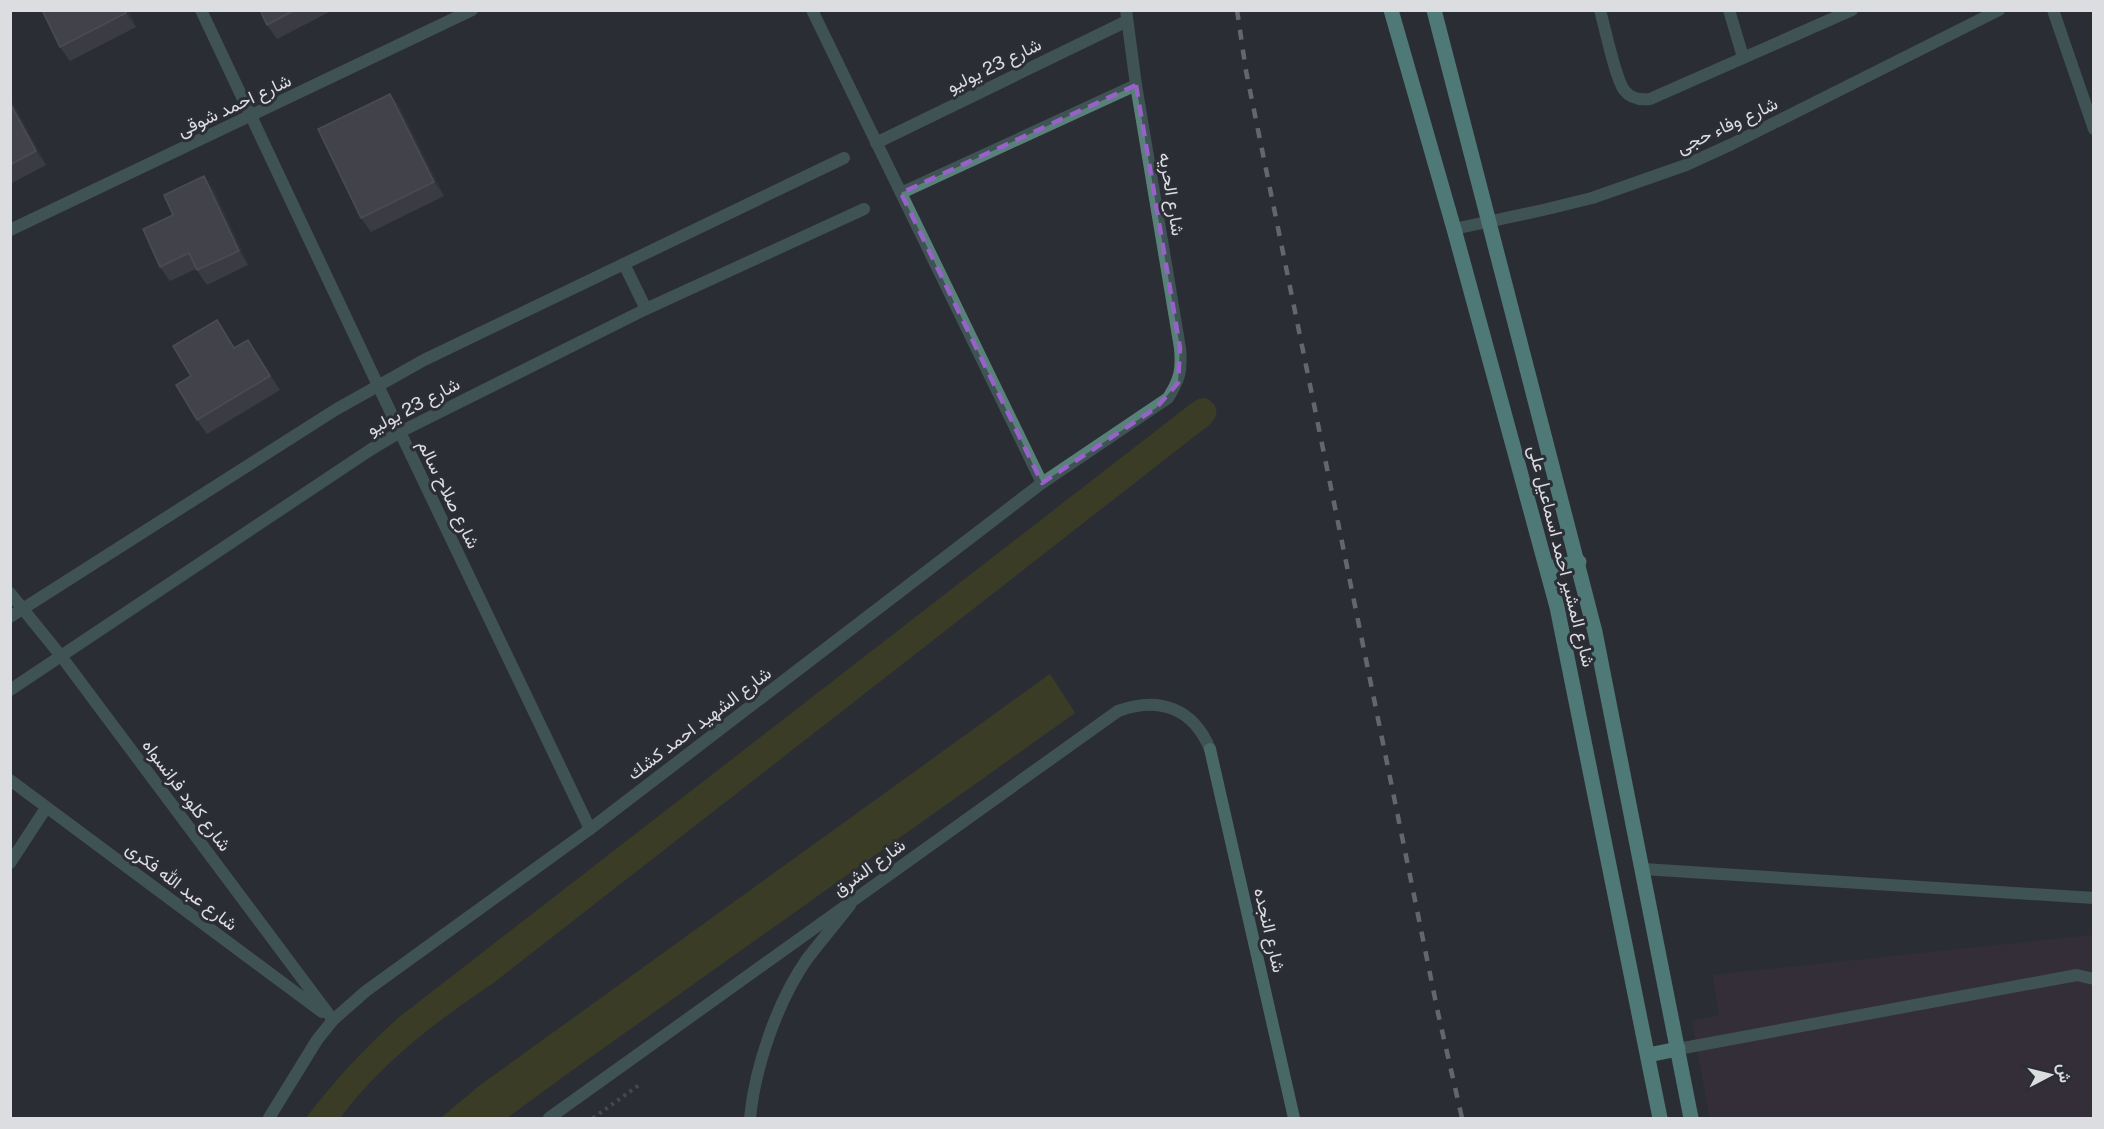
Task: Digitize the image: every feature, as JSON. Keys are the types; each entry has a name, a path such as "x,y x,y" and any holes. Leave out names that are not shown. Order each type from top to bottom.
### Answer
{"main road":[{"name":"شارع المشير احمد اسماعيل على","path":"1391,10 1547,568 1568,658 1660,1119"},
{"name":"شارع المشير احمد اسماعيل على","path":"1434,10 1579,562 1603,667 1691,1119"},
{"path":"1547,568 1579,562"},
{"path":"1648,1055 1678,1049"}],"street":[{"name":"شارع صلاح سالم","path":"201,10 399,432 590,829"},
{"name":"شارع احمد شوقى","path":"10,230 252,117 472,10"},
{"path":"812,10 1042,483"},
{"path":"1600,10 1621,84 1636,99 1650,99 1852,10"},
{"path":"1729,10 1743,57"},
{"name":"شارع وفاء حجى","path":"1454,229 1592,198 1686,165 1999,10"},
{"path":"2053,10 2094,129"},
{"name":"شارع 23 يوليو","path":"876,142 1126,16"},
{"name":"شارع الحريه","path":"1126,16 1179,348 1181,366 1178,383"},
{"path":"901,193 1136,85"},
{"name":"شارع 23 يوليو","path":"10,617 335,410 424,360 844,158"},
{"name":"شارع 23 يوليو","path":"10,690 399,432 646,309 864,210"},
{"path":"624,264 646,309"},
{"name":"شارع الشهيد احمد كشك","path":"269,1119 317,1040 333,1020 366,992 590,829 1042,483 1156,408 1168,398 1178,383"},
{"name":"شارع كلود فرانسواه","path":"10,593 61,656 333,1020"},
{"name":"شارع الشرق","path":"549,1119 1118,711 1147,704 1175,710 1197,726 1210,749"},
{"name":"شارع النجده","path":"1210,749 1294,1119"},
{"name":"شارع عبد الله فكرى","path":"10,780 333,1020"},
{"path":"10,863 46,808"},
{"path":"1643,869 2094,898"},
{"path":"750,1119 759,1070 771,1032 787,996 806,961 854,899"},
{"path":"1678,1049 2077,975 2094,979"}],"highlighted area":[{"path":"1136,85 1180,348 1178,383 1156,408 1042,483 901,193"}],"shaded area":[{"path":"1205,398 1213,403 1216,410 1213,422 492,984 450,1013 391,1061 340,1118 306,1118 350,1066 398,1018 1192,403"},
{"path":"1050,674 1075,713 507,1118 441,1118 479,1086"},
{"path":"2093,935 2093,1118 1710,1118 1692,1021 1719,1015 1713,975"}],"building":[{"path":"42,10 125,10 126,13 60,47"},
{"path":"260,10 295,10 267,25"},
{"path":"390,94 434,182 361,218 318,129"},
{"path":"10,103 36,151 10,165"},
{"path":"204,176 239,251 197,270 189,253 160,267 143,229 173,215 164,195"},
{"path":"217,320 234,348 248,340 270,376 197,420 176,385 191,376 173,346"}],"railway":[{"path":"1237,10 1246,71 1438,1013 1462,1118"}]}
